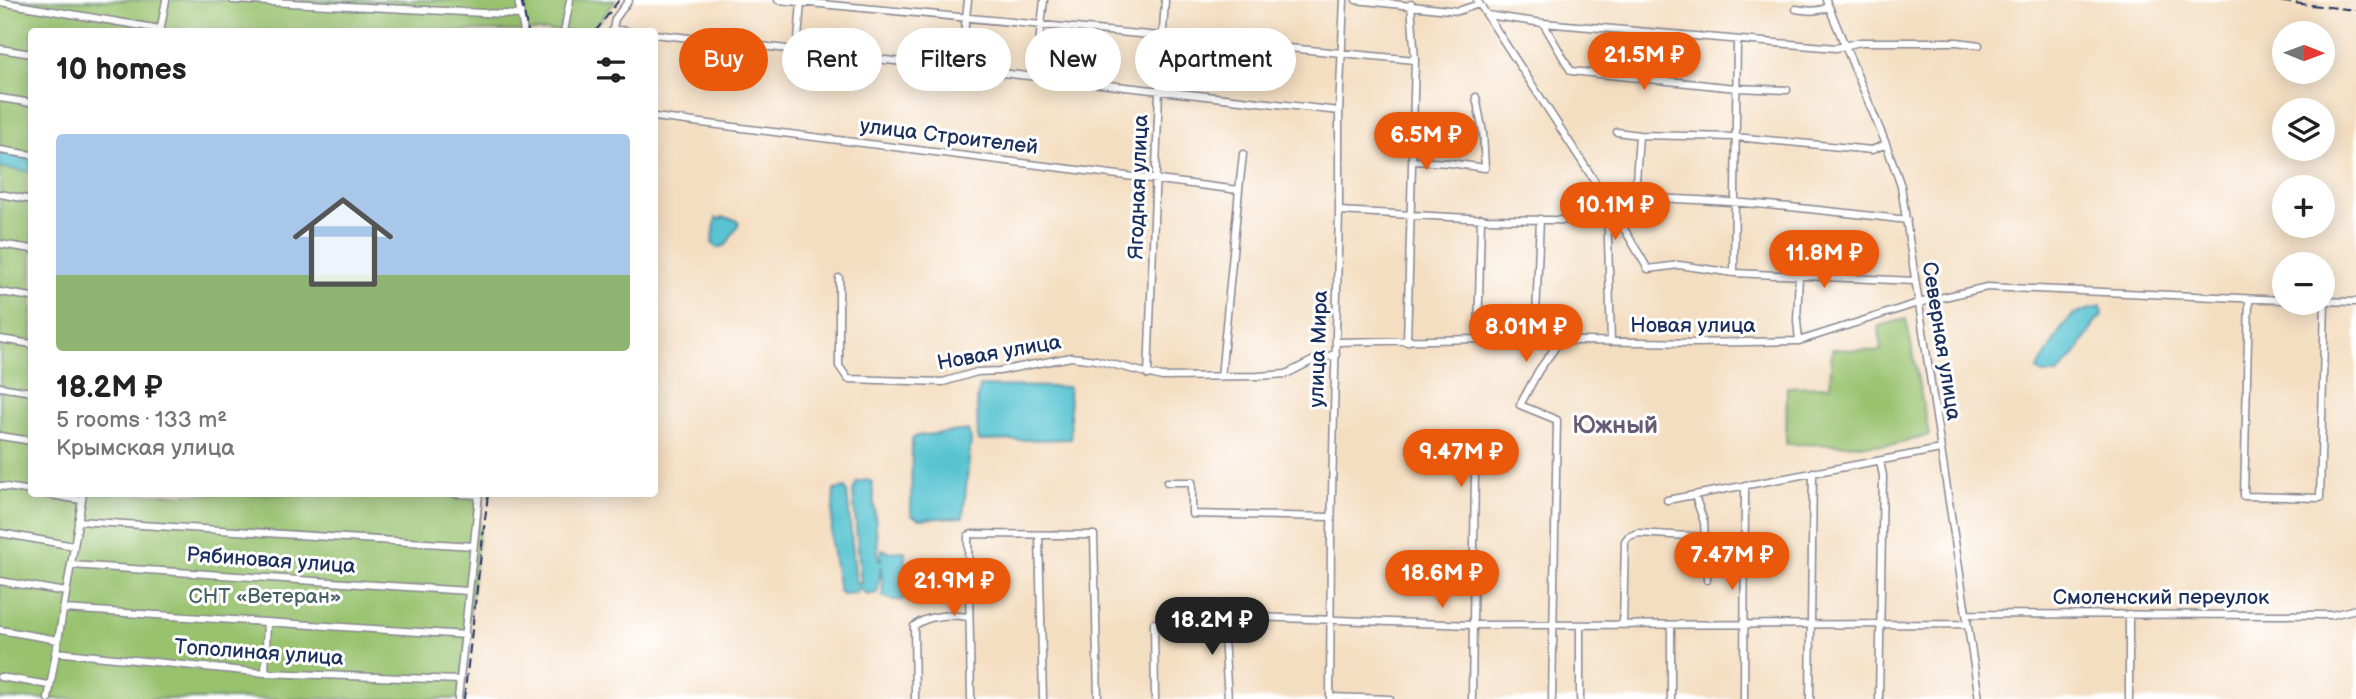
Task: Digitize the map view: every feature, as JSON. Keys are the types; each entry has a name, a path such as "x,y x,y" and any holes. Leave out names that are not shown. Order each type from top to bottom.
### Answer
{"street":[{"path":"160,28 166,0"},
{"path":"233,0 521,15"},
{"path":"517,0 523,28"},
{"path":"565,28 570,0"},
{"path":"613,28 615,19 629,0"},
{"path":"778,0 1135,34"},
{"path":"964,28 968,0"},
{"path":"1042,26 1044,0"},
{"name":"Ягодная улица","path":"1163,28 1165,0"},
{"name":"улица Мира","path":"1330,698 1339,111 1344,0"},
{"path":"1356,0 1458,11 1478,2 1607,200 1648,269 1679,265 1734,273 1915,281"},
{"path":"799,28 801,1"},
{"path":"0,2 149,28"},
{"path":"1407,342 1415,60 1411,4"},
{"path":"1796,9 1822,10 1828,4"},
{"name":"Северная улица","path":"1828,4 1901,186 1979,699"},
{"path":"1487,15 1543,23 1836,48 1860,42 1957,42 1979,45"},
{"path":"1543,23 1571,71 1736,88 1787,90"},
{"path":"658,35 782,50"},
{"path":"1734,273 1737,40"},
{"path":"0,49 28,53"},
{"path":"1296,49 1415,60"},
{"path":"1159,91 1339,111"},
{"name":"Ягодная улица","path":"1148,375 1159,91"},
{"path":"1412,161 1485,168 1483,133 1476,97"},
{"path":"0,98 28,102"},
{"name":"улица Строителей","path":"658,117 1239,190"},
{"path":"1617,132 1735,137 1872,150 1886,144"},
{"path":"1635,197 1639,135"},
{"path":"0,150 28,154"},
{"path":"1222,377 1243,154"},
{"path":"0,194 28,199"},
{"path":"1607,200 1615,197 1635,197 1735,201 1907,220"},
{"path":"1607,200 1611,342"},
{"path":"1339,211 1608,221"},
{"path":"1478,340 1480,218"},
{"path":"1535,341 1540,219"},
{"path":"0,244 28,248"},
{"path":"1799,275 1799,341"},
{"name":"Новая улица","path":"839,278 839,366 848,379 943,382 977,372 999,371 1071,357 1096,360 1162,377 1286,374 1314,360 1336,354"},
{"name":"Новая улица","path":"1337,342 1799,341 1918,303 1987,287 2272,300"},
{"path":"0,292 28,296"},
{"path":"2249,299 2244,496 2320,498 2323,315"},
{"path":"2335,302 2356,303"},
{"path":"0,339 28,343"},
{"path":"1552,699 1558,420 1520,405 1539,370 1560,341"},
{"path":"0,387 28,391"},
{"path":"0,436 28,440"},
{"path":"1667,500 1941,449"},
{"path":"1880,461 1883,476 1880,699"},
{"path":"1472,699 1475,470"},
{"path":"1810,699 1813,472"},
{"path":"1167,482 1192,482 1192,514 1331,517"},
{"path":"1744,699 1745,485"},
{"path":"0,486 28,490"},
{"path":"1695,496 1704,522 1707,580"},
{"path":"48,699 82,497"},
{"path":"458,699 479,497"},
{"path":"78,521 473,545"},
{"path":"1622,624 1628,537 1637,533 1706,537"},
{"path":"0,534 74,546"},
{"path":"1039,535 1043,699"},
{"path":"971,699 968,536 1094,535 1098,699"},
{"name":"Рябиновая улица","path":"71,565 468,591"},
{"path":"0,581 66,592"},
{"path":"64,609 466,635"},
{"name":"Смоленский переулок","path":"1966,614 2332,615 2356,609"},
{"path":"2129,614 2129,699"},
{"path":"915,699 914,626 932,618 950,615 968,617"},
{"path":"1228,699 1224,618 1472,625 1880,622 1967,624"},
{"path":"265,673 267,622"},
{"path":"1154,623 1155,699"},
{"path":"1580,625 1580,699"},
{"path":"1671,625 1671,699"},
{"path":"0,630 58,640"},
{"name":"Тополиная улица","path":"55,652 265,673 460,680"},
{"path":"0,677 50,685"},
{"path":"1330,698 1390,699"}],"green space":[{"name":"СНТ «Ветеран»","path":"0,0 616,0 594,28 28,28 28,497 483,497 460,699 0,699"},
{"path":"1906,319 1929,435 1894,445 1786,444 1787,387 1830,386 1832,349 1881,351 1879,326"}],"water":[{"path":"0,153 28,158 28,172 0,167"},
{"path":"716,218 736,220 739,224 726,245 718,248 712,243"},
{"path":"2101,306 2102,316 2058,374 2043,374 2037,370 2062,327 2074,314"},
{"path":"980,386 1069,387 1071,439 978,441 977,399"},
{"path":"968,430 971,440 963,517 920,519 911,515 912,439 917,436"},
{"path":"857,482 872,482 879,561 882,549 889,552 905,551 907,598 904,599 895,600 883,596 881,566 877,593 867,595 860,588 856,593 842,594 839,591 831,542 834,490 845,488 847,492 856,584 861,583 853,491"}],"railway":[{"path":"521,0 527,28"},
{"path":"598,28 619,0"},
{"path":"2266,0 2356,10"},
{"path":"464,699 488,497"}],"district":[{"name":"Южный","path":"1615,425"}]}
